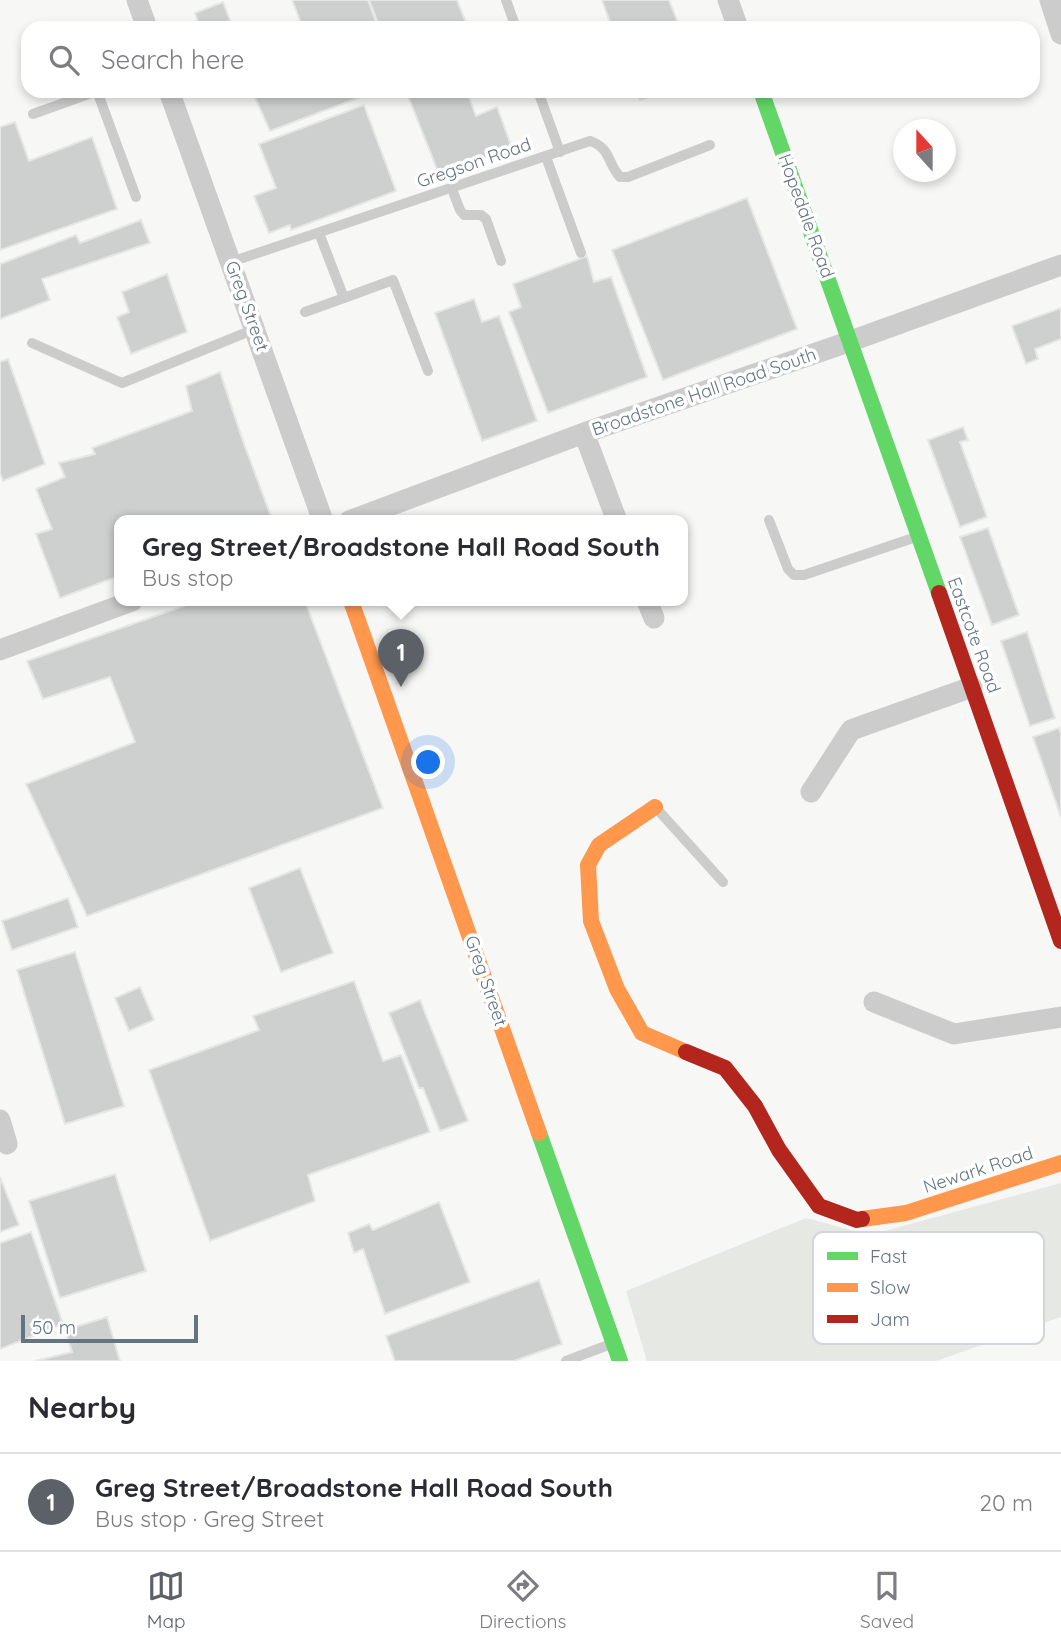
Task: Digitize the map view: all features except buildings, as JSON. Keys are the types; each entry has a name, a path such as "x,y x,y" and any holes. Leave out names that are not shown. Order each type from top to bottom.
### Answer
{"street":[{"path":"136,0 144,21"},
{"path":"728,0 736,21"},
{"path":"1050,0 1061,33"},
{"name":"Greg Street","path":"172,98 321,515"},
{"name":"Hopedale Road","path":"764,98 851,341"},
{"name":"Broadstone Hall Road South","path":"365,515 584,433 1061,265"},
{"name":"Eastcote Road","path":"851,341 1061,941"},
{"path":"584,433 615,515"},
{"path":"0,650 119,606"},
{"name":"Greg Street","path":"353,606 620,1361"},
{"path":"811,792 851,730 972,687"},
{"name":"Newark Road","path":"655,807 599,845 588,865 591,921 617,989 642,1033 725,1068 755,1106 779,1150 819,1206 857,1220 906,1213 1061,1163"},
{"path":"874,1002 954,1034 1061,1017"},
{"path":"0,1120 7,1144"}],"lane":[{"path":"506,0 514,21"},
{"path":"33,114 78,98"},
{"path":"100,98 136,197"},
{"path":"541,98 560,152"},
{"name":"Gregson Road","path":"231,262 590,141 599,144 608,153 614,170 620,177 628,177 710,145"},
{"path":"547,157 581,253"},
{"path":"452,189 464,215 481,215 486,219 501,261"},
{"path":"319,233 344,298"},
{"path":"305,312 393,280 428,371"},
{"path":"32,343 122,383 255,329"},
{"path":"769,520 788,569 794,575 804,575 919,536"},
{"path":"655,807 723,882"},
{"path":"566,1361 614,1343"}],"shaded area":[{"path":"1061,1183 1061,1317 1044,1323 1044,1232 881,1232"},
{"path":"806,1218 859,1232 813,1232 813,1344 984,1344 936,1361 647,1361 626,1291"}],"traffic: fast":[{"path":"763,98 939,593"},
{"path":"539,1133 620,1361"}],"traffic: slow":[{"path":"353,606 539,1133"},
{"path":"655,807 599,845 588,865 591,921 617,989 642,1033 686,1052"},
{"path":"862,1219 906,1213 1061,1163"}],"traffic: jam":[{"path":"939,593 1061,941"},
{"path":"686,1052 725,1068 755,1106 779,1150 819,1206 857,1220 862,1219"}],"place":[{"name":"Greg Street/Broadstone Hall Road South","path":"401,687"}]}
